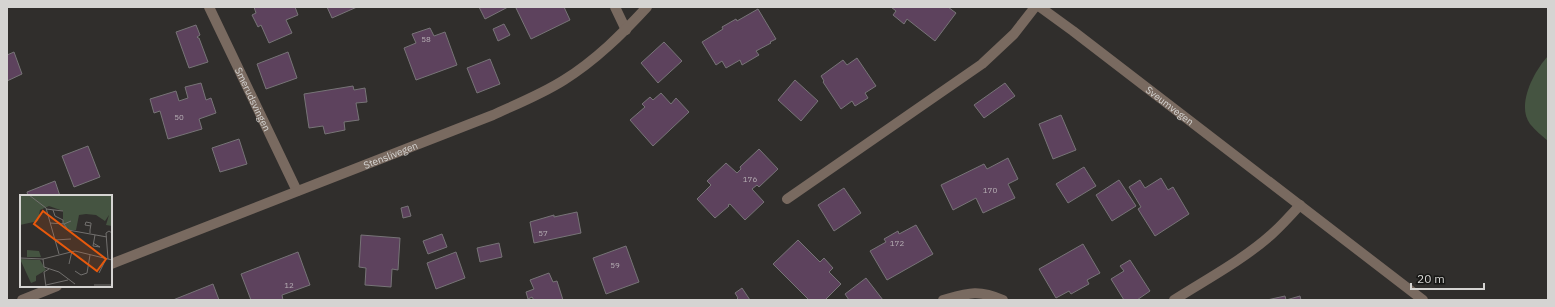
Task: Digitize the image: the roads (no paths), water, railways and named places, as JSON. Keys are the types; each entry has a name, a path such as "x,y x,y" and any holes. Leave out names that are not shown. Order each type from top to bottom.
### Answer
{"street":[{"name":"Smerudsvingen","path":"209,7 297,191"},
{"path":"615,7 626,30"},
{"name":"Stenslivegen","path":"112,264 493,115 544,92 585,65 626,30 647,7"},
{"path":"787,199 982,64 1014,34 1035,7"},
{"name":"Sveumvegen","path":"1040,7 1422,300"},
{"path":"1174,300 1255,248 1272,234 1300,205"},
{"path":"22,300 54,287"},
{"path":"943,300 969,292 988,294 1003,300"}]}
